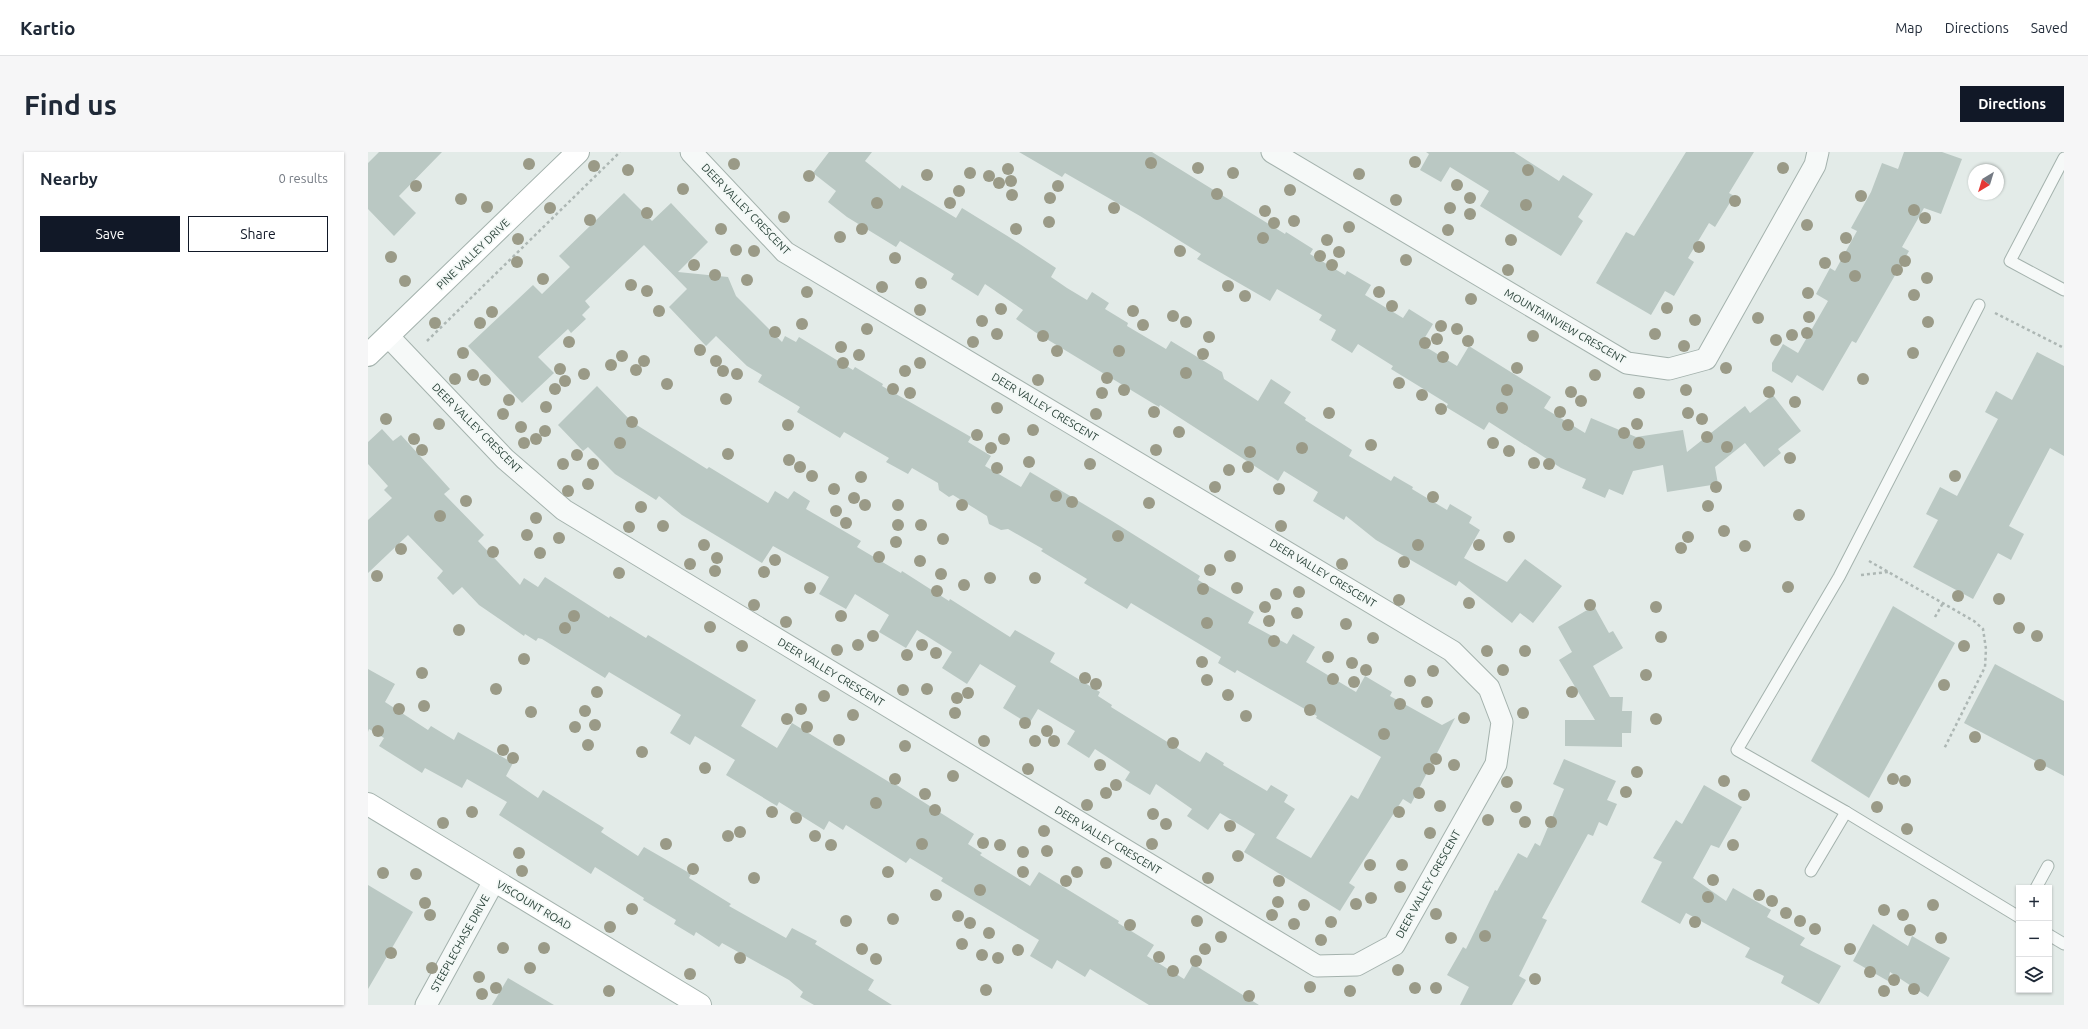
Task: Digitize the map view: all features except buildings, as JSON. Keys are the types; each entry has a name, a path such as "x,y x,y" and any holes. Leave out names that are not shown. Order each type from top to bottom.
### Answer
{"street":[{"name":"PINE VALLEY DRIVE","path":"368,355 578,152"},
{"name":"DEER VALLEY CRESCENT","path":"388,336 505,459 564,510 639,556 1317,966 1357,965 1394,945 1496,764 1502,722 1489,688 1452,651 785,252 690,152"},
{"name":"MOUNTAINVIEW CRESCENT","path":"1272,152 1627,363 1669,369 1706,359 1815,165 1818,152"},
{"name":"VISCOUNT ROAD","path":"368,804 700,1005"},
{"name":"STEEPLECHASE DRIVE","path":"426,1005 494,881"}],"lane":[{"path":"2064,158 2010,262 2064,290"},
{"path":"1979,305 1850,552 1839,577 1737,750 1846,812 2016,915"},
{"path":"1811,871 1846,812"},
{"path":"2038,885 2048,866"},
{"path":"2052,937 2064,944"}],"path":[{"path":"426,342 620,152"},
{"path":"1979,305 2064,348"},
{"path":"1850,552 1974,620 1983,630 1986,649 1985,667 1944,749"},
{"path":"1935,616 1943,603"}]}
